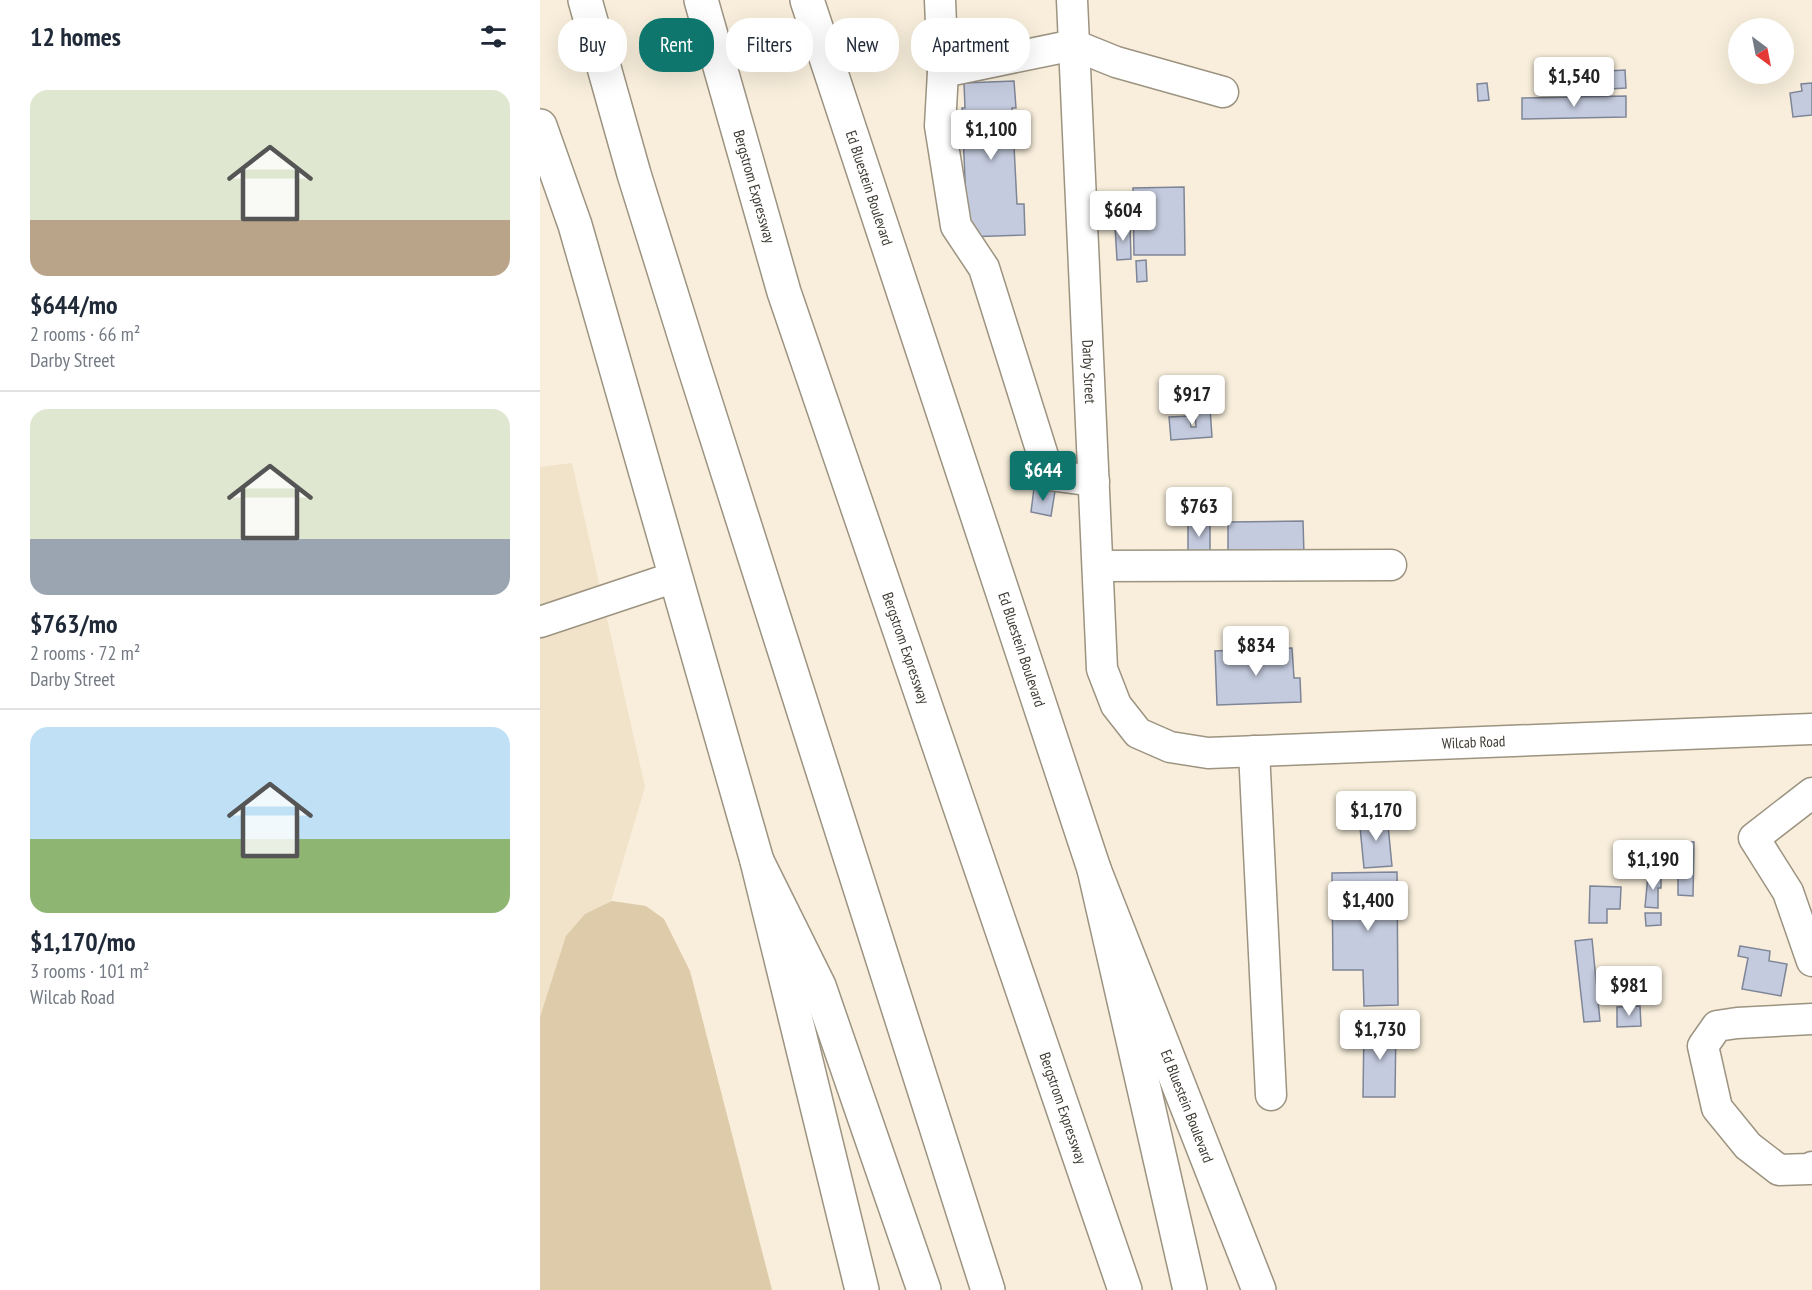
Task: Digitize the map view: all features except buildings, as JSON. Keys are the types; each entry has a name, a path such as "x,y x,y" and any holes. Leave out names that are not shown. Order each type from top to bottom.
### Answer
{"main road":[{"path":"585,0 634,174 988,1290"},
{"name":"Bergstrom Expressway","path":"701,0 784,291 1125,1290"},
{"name":"Ed Bluestein Boulevard","path":"807,0 1094,869 1258,1290"},
{"path":"540,126 575,225 757,861 862,1290"},
{"path":"757,861 819,986 924,1290"},
{"path":"1094,869 1190,1290"}],"street":[{"path":"940,0 941,18"},
{"name":"Darby Street","path":"1072,0 1102,669 1116,705 1138,734"},
{"path":"1030,54 1074,45 1116,62 1223,92"},
{"path":"944,72 940,126 956,226 984,268 1049,475 1094,481"},
{"path":"1098,566 1391,565"},
{"path":"540,622 675,577"},
{"name":"Wilcab Road","path":"1138,734 1170,747 1208,753 1812,729"},
{"path":"1254,751 1271,1095"},
{"path":"1812,793 1754,838 1788,892 1812,961"},
{"path":"1812,1019 1717,1026 1703,1046 1717,1108 1748,1146 1779,1170 1812,1167"}],"shaded area":[{"path":"572,463 645,787 540,1139 540,467"},
{"path":"612,901 646,906 664,919 690,971 772,1290 540,1290 540,1017 566,936 585,914"}]}
